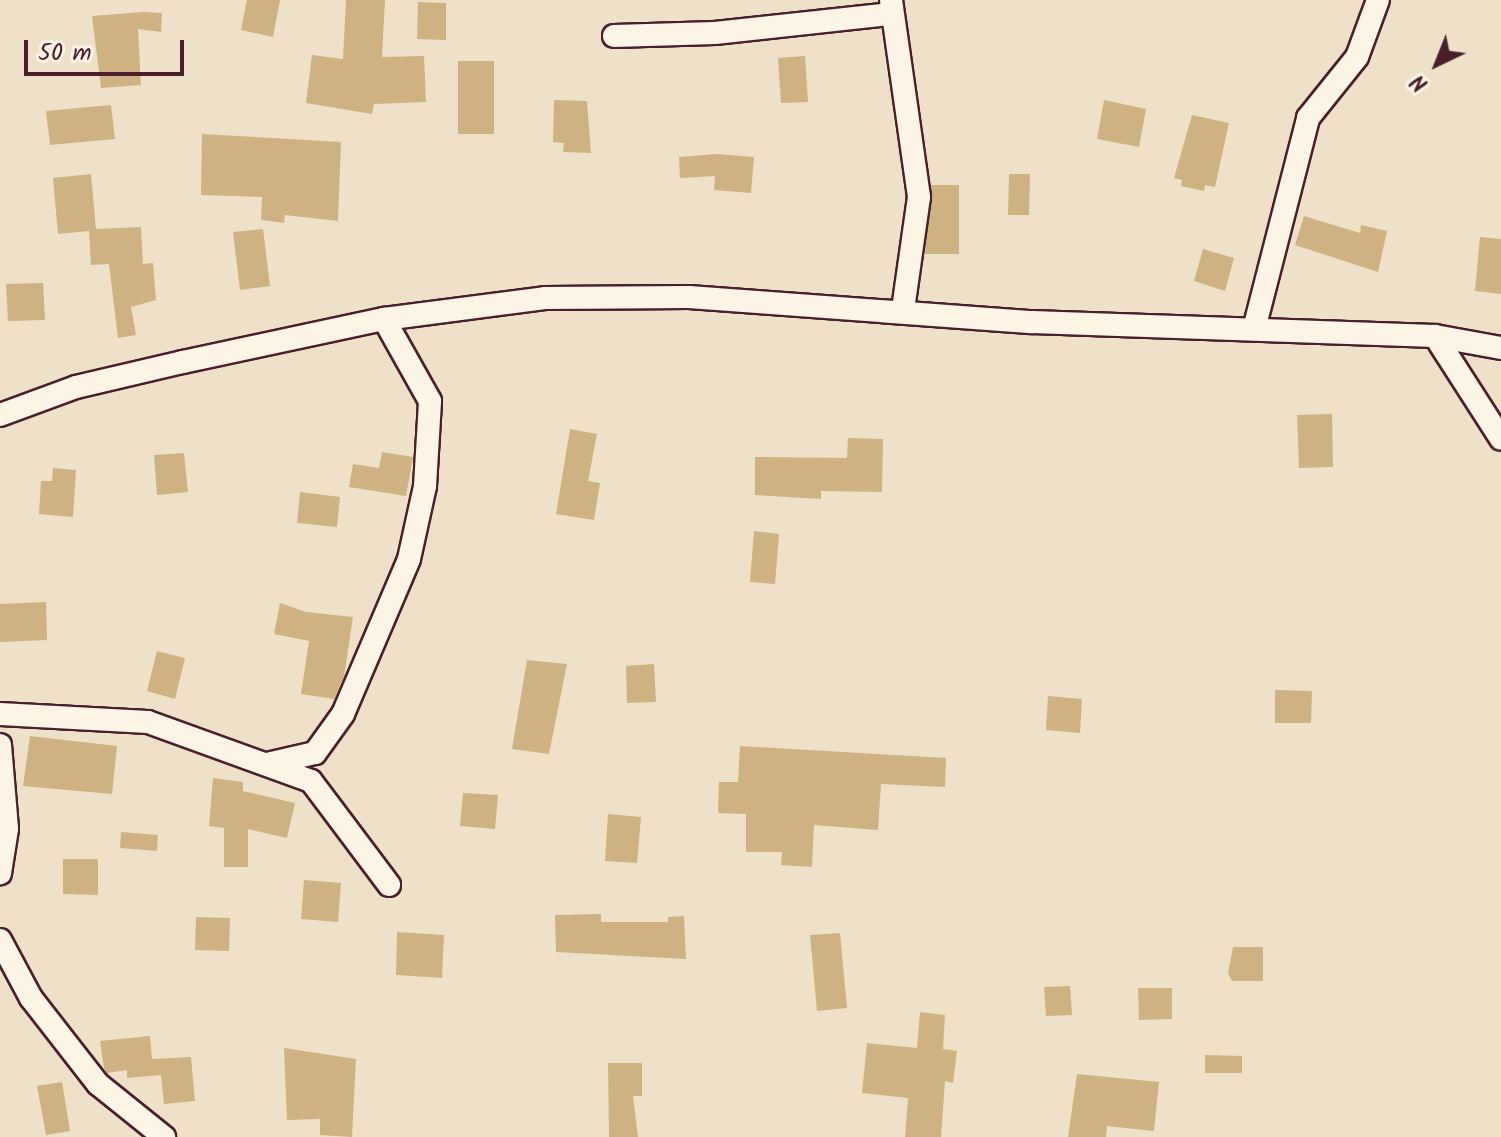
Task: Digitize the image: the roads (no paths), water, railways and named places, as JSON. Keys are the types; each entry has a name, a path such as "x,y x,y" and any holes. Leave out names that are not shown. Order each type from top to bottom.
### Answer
{"street":[{"path":"1254,329 1308,118 1357,57 1378,0"},
{"path":"614,36 715,33 890,7 919,197 903,310"},
{"path":"0,415 76,387 384,319 545,298 689,297 903,310 1032,322 1435,336 1501,348"},
{"path":"267,764 315,753 343,714 409,559 425,486 430,401 384,319"},
{"path":"1435,336 1501,439"},
{"path":"0,714 148,722 311,781 389,885"},
{"path":"0,745 7,829 0,873"},
{"path":"0,940 31,998 98,1084 164,1137"}]}
